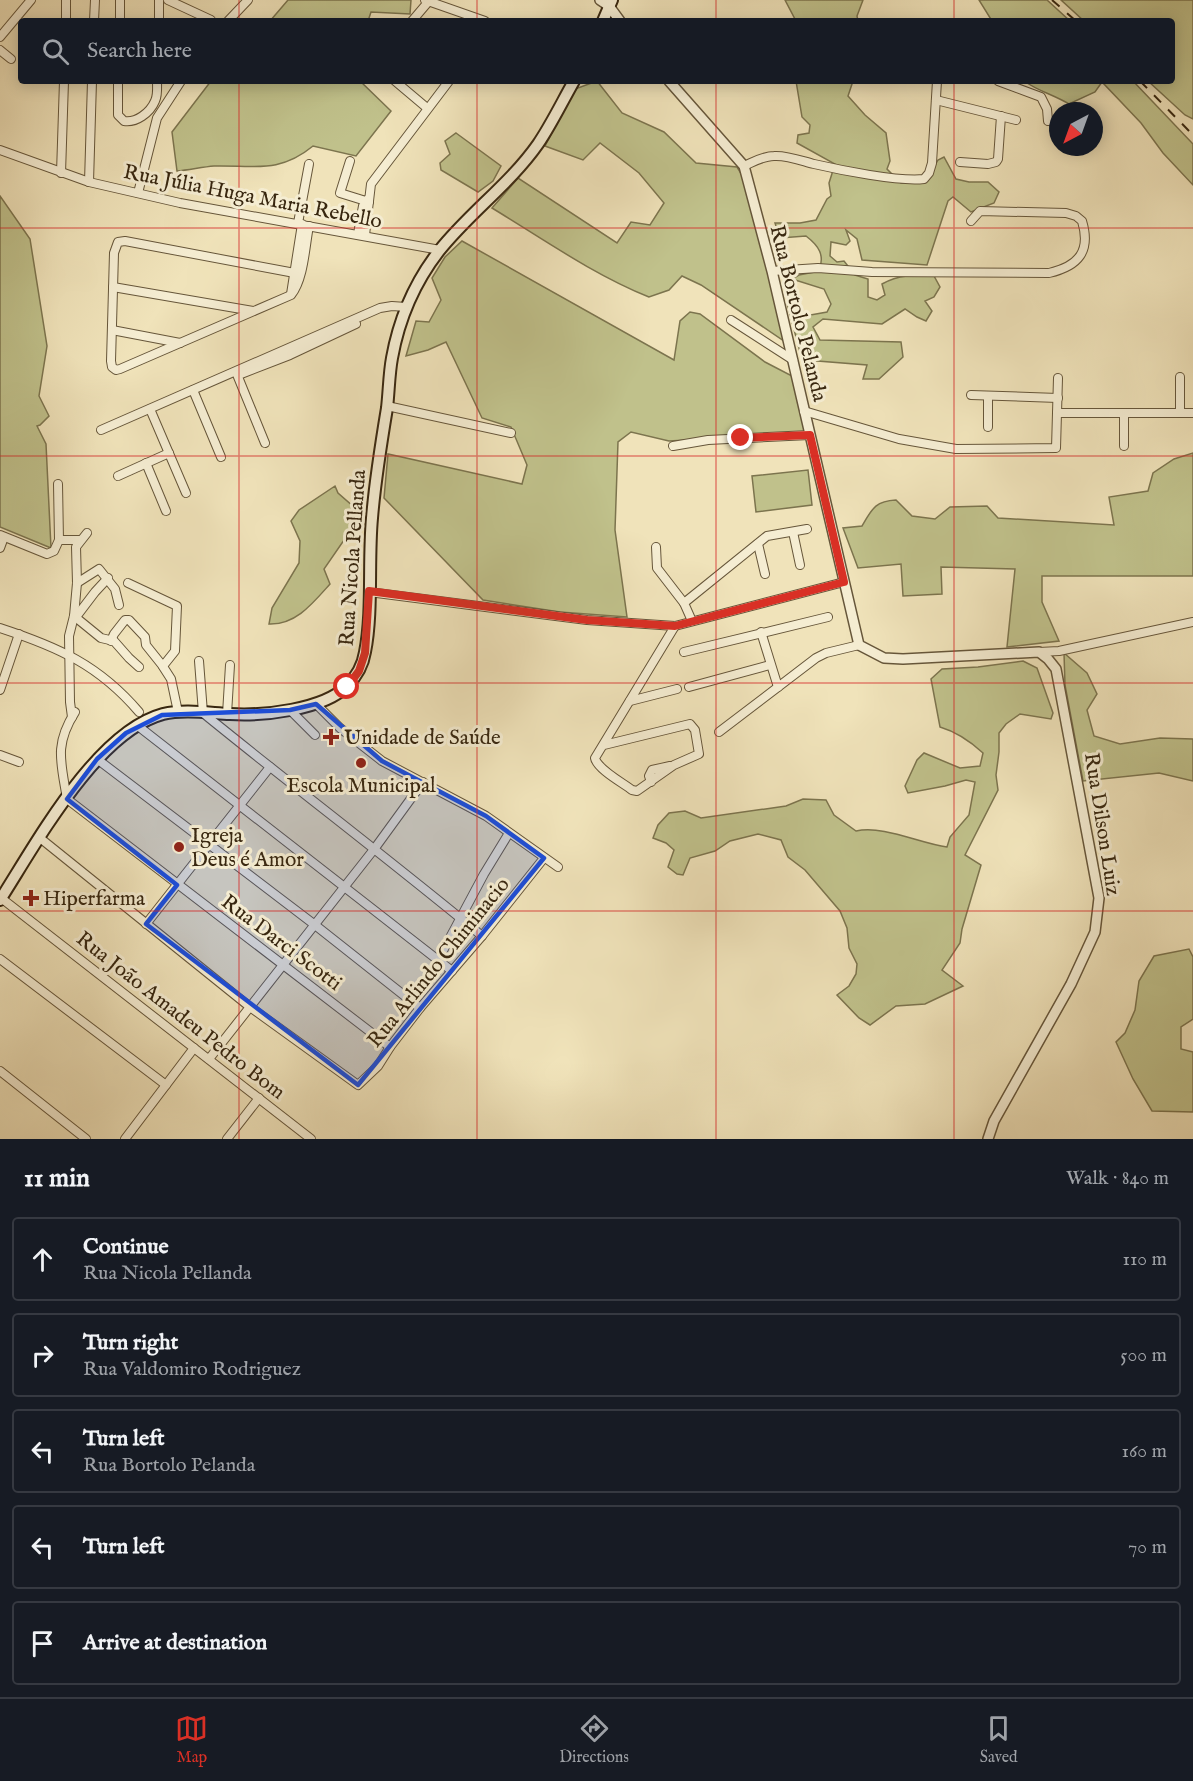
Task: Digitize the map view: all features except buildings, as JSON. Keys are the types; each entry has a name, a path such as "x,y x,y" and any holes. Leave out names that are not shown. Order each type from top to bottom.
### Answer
{"main road":[{"path":"604,18 607,2"},
{"name":"Rua Nicola Pellanda","path":"0,898 97,759 126,733 162,714 178,712 227,714 290,710 316,704 331,699 347,687 359,671 365,653 372,519 393,357 406,307 423,274 440,250 516,170 537,144 571,84"}],"street":[{"path":"0,37 31,0"},
{"path":"66,0 66,18"},
{"path":"94,18 95,0"},
{"path":"120,0 120,18"},
{"path":"159,0 159,18"},
{"path":"168,0 207,18"},
{"path":"231,18 248,0"},
{"path":"414,18 427,1 476,18"},
{"path":"607,2 618,18"},
{"path":"0,51 11,59"},
{"path":"61,173 64,84"},
{"path":"89,182 92,84"},
{"path":"118,84 118,115 124,121 133,122 153,104 157,84"},
{"path":"138,193 157,118 179,84"},
{"path":"399,84 427,108"},
{"path":"361,235 371,184 447,84"},
{"name":"Rua Bortolo Pelanda","path":"672,84 744,166 772,271 859,645"},
{"path":"744,166 763,158 781,156 818,165 890,177 924,179 932,163 937,84"},
{"path":"1006,84 1041,97 1047,109 1048,122"},
{"path":"936,100 1016,120"},
{"path":"960,162 988,164 996,162 1001,116"},
{"name":"Rua Júlia Huga Maria Rebello","path":"0,150 89,182 180,203 440,250"},
{"path":"350,161 340,193 368,201"},
{"path":"297,274 118,242 115,247 111,363 116,370 291,295 297,274 309,164"},
{"path":"772,271 818,268 872,272 1049,273 1062,270 1069,265 1082,253 1086,243 1082,221 1066,213 980,211 971,221"},
{"path":"113,287 254,311"},
{"path":"101,430 226,376 237,374 289,352 369,315 389,307 406,307"},
{"path":"731,321 793,360"},
{"path":"112,330 181,343"},
{"path":"237,374 265,443"},
{"path":"1180,377 1180,413"},
{"path":"804,411 899,439 956,449 1056,448 1058,378"},
{"path":"193,390 221,457"},
{"path":"971,395 1058,398"},
{"path":"988,396 988,427"},
{"path":"387,406 511,433"},
{"path":"150,409 186,493"},
{"path":"1057,413 1193,413"},
{"path":"1124,413 1124,446"},
{"path":"673,446 708,440 810,435"},
{"path":"118,476 169,453"},
{"path":"146,463 166,511"},
{"path":"0,548 2,536 47,554 54,551 59,540 58,484"},
{"path":"684,603 767,536 807,530"},
{"path":"793,532 800,565"},
{"path":"67,799 60,759 62,736 74,715 70,702 69,636 75,616 76,547 87,533"},
{"path":"59,540 80,540"},
{"path":"758,544 765,574"},
{"path":"656,547 657,568 684,603 692,621"},
{"path":"77,583 99,568 115,589 119,605"},
{"path":"75,616 108,578"},
{"path":"369,591 587,620 675,626 844,582"},
{"path":"128,583 177,606 175,651 163,666"},
{"path":"75,616 101,638 114,642 139,667"},
{"path":"684,652 828,618"},
{"path":"111,641 114,633 125,620 129,620 143,634 146,645 163,666 174,689 178,712"},
{"path":"719,732 822,655 859,645 884,658 903,659 1059,651 1193,622"},
{"path":"604,746 685,724 692,725 695,730 699,753 696,757 674,765 639,790 632,790 597,764 595,758 675,626"},
{"path":"0,628 70,654 122,691 140,712"},
{"path":"761,632 778,687"},
{"path":"0,690 19,634"},
{"path":"1056,669 1059,651"},
{"path":"1039,652 1056,669"},
{"path":"199,661 203,713 375,848 482,936"},
{"path":"227,714 230,665"},
{"path":"690,687 770,665"},
{"name":"Rua Dilson Luiz","path":"988,1139 994,1121 1066,994 1095,932 1099,898 1056,669"},
{"path":"630,701 677,689"},
{"path":"316,704 340,728 382,761 486,816 558,867"},
{"path":"290,710 315,735"},
{"path":"138,726 452,971"},
{"path":"0,754 19,762"},
{"path":"97,759 420,1008"},
{"path":"146,924 270,767"},
{"path":"209,1059 375,848 423,783"},
{"name":"Rua Darci Scotti","path":"67,799 390,1047"},
{"path":"438,960 484,874 509,833"},
{"path":"40,838 250,1007"},
{"name":"Rua Arlindo Chiminacio","path":"250,1007 358,1085 373,1072 420,1008 482,936 544,858"},
{"name":"Rua João Amadeu Pedro Bom","path":"0,898 311,1139"},
{"path":"0,959 165,1085"},
{"path":"125,1139 194,1048"},
{"path":"0,1071 86,1139"},
{"path":"227,1139 259,1098"}],"highlighted area":[{"path":"316,704 382,761 486,816 544,858 358,1085 146,924 177,885 67,799 97,759 126,733 162,715 290,710"}],"green space":[{"path":"288,0 411,0 410,14 371,12 369,18 273,18"},
{"path":"785,0 863,0 857,18 794,18"},
{"path":"979,0 1047,0 1067,18 990,18"},
{"path":"1061,0 1193,0 1193,119 1185,115 1151,84 1175,84 1175,18 1081,18"},
{"path":"209,84 363,84 391,111 356,156 313,146 289,161 266,166 214,166 177,171 172,132"},
{"path":"589,84 599,84 622,113 664,132 696,163 737,167 747,183 784,341 701,285 682,276 669,290 649,297 589,267 492,208 518,178 617,243 631,222 650,225 664,203 639,173 600,143 583,160 545,146 575,89"},
{"path":"796,84 852,84 848,96 886,133 890,161 887,169 901,183 925,183 938,160 944,157 956,179 988,182 999,192 994,203 971,212 953,197 948,201 927,265 862,260 857,239 846,230 850,241 846,245 831,242 830,256 837,262 844,261 855,275 868,279 868,297 877,300 885,295 882,284 907,276 934,276 940,287 934,297 925,301 932,311 926,321 905,309 882,324 823,319 813,327 820,340 901,342 903,357 879,379 863,379 867,365 805,360 800,352 787,303 796,305 805,316 827,312 831,304 824,289 792,279 799,275 819,271 820,251 806,236 780,238 775,223 800,223 816,220 827,199 831,196 829,183 835,164 797,143 798,135 809,133 810,125 802,117"},
{"path":"1029,84 1101,84 1095,92 1073,102 1065,102"},
{"path":"1104,84 1136,84 1193,144 1193,185 1163,153 1141,123"},
{"path":"456,133 501,166 493,181 478,192 441,170 440,163 450,154 445,141"},
{"path":"0,196 30,239 47,346 39,396 49,416 37,426 46,444 51,548 0,527"},
{"path":"462,241 674,360 680,321 690,312 700,314 765,362 792,376 807,433 669,441 631,432 618,442 615,530 627,617 560,612 483,600 384,498 388,454 522,484 527,465 511,427 482,418 446,342 406,356 416,321 429,322 441,300 432,278 445,257"},
{"path":"1193,453 1193,576 1042,576 1042,602 1059,641 1007,647 1015,569 941,567 942,594 903,596 901,564 858,568 843,528 862,526 875,507 883,502 896,500 912,516 935,519 950,507 987,506 998,518 1114,525 1109,497 1148,491 1153,473 1174,459"},
{"path":"808,470 812,505 756,512 752,476"},
{"path":"335,486 338,493 362,514 324,569 330,584 296,617 288,621 269,624 272,608 299,563 300,541 291,521 299,510"},
{"path":"1064,653 1087,673 1097,694 1087,710 1094,736 1120,744 1160,738 1193,739 1193,781 1159,773 1083,781 1065,685"},
{"path":"1023,661 1037,668 1053,713 1051,719 1020,714 1006,724 999,733 996,775 998,790 965,855 981,865 960,943 942,970 963,986 925,1004 896,1006 870,1025 859,1018 837,995 849,986 856,974 857,964 849,948 847,928 840,911 805,870 788,857 781,840 758,834 730,841 715,851 690,858 683,875 677,874 668,867 674,850 666,843 653,838 658,825 669,813 685,811 701,818 786,806 803,799 826,800 834,815 856,831 878,830 947,847 950,837 969,815 975,782 966,780 908,793 905,786 917,760 924,753 960,768 980,766 983,753 963,737 940,727 931,679 942,669"},
{"path":"1189,949 1193,957 1193,1019 1181,1027 1181,1049 1193,1052 1193,1112 1152,1111 1133,1079 1116,1042 1125,1033 1135,1010 1139,981 1154,956"}],"railway":[{"path":"1052,0 1073,18"},
{"path":"1143,84 1193,135"}],"place":[{"name":"Unidade de Saúde","path":"331,737"},
{"name":"Escola Municipal","path":"361,763"},
{"name":"Igreja Deus é Amor","path":"179,847"},
{"name":"Hiperfarma","path":"31,898"}],"route":[{"path":"347,687 359,671 365,653 369,591 587,620 675,626 844,582 810,435 741,438"}]}
